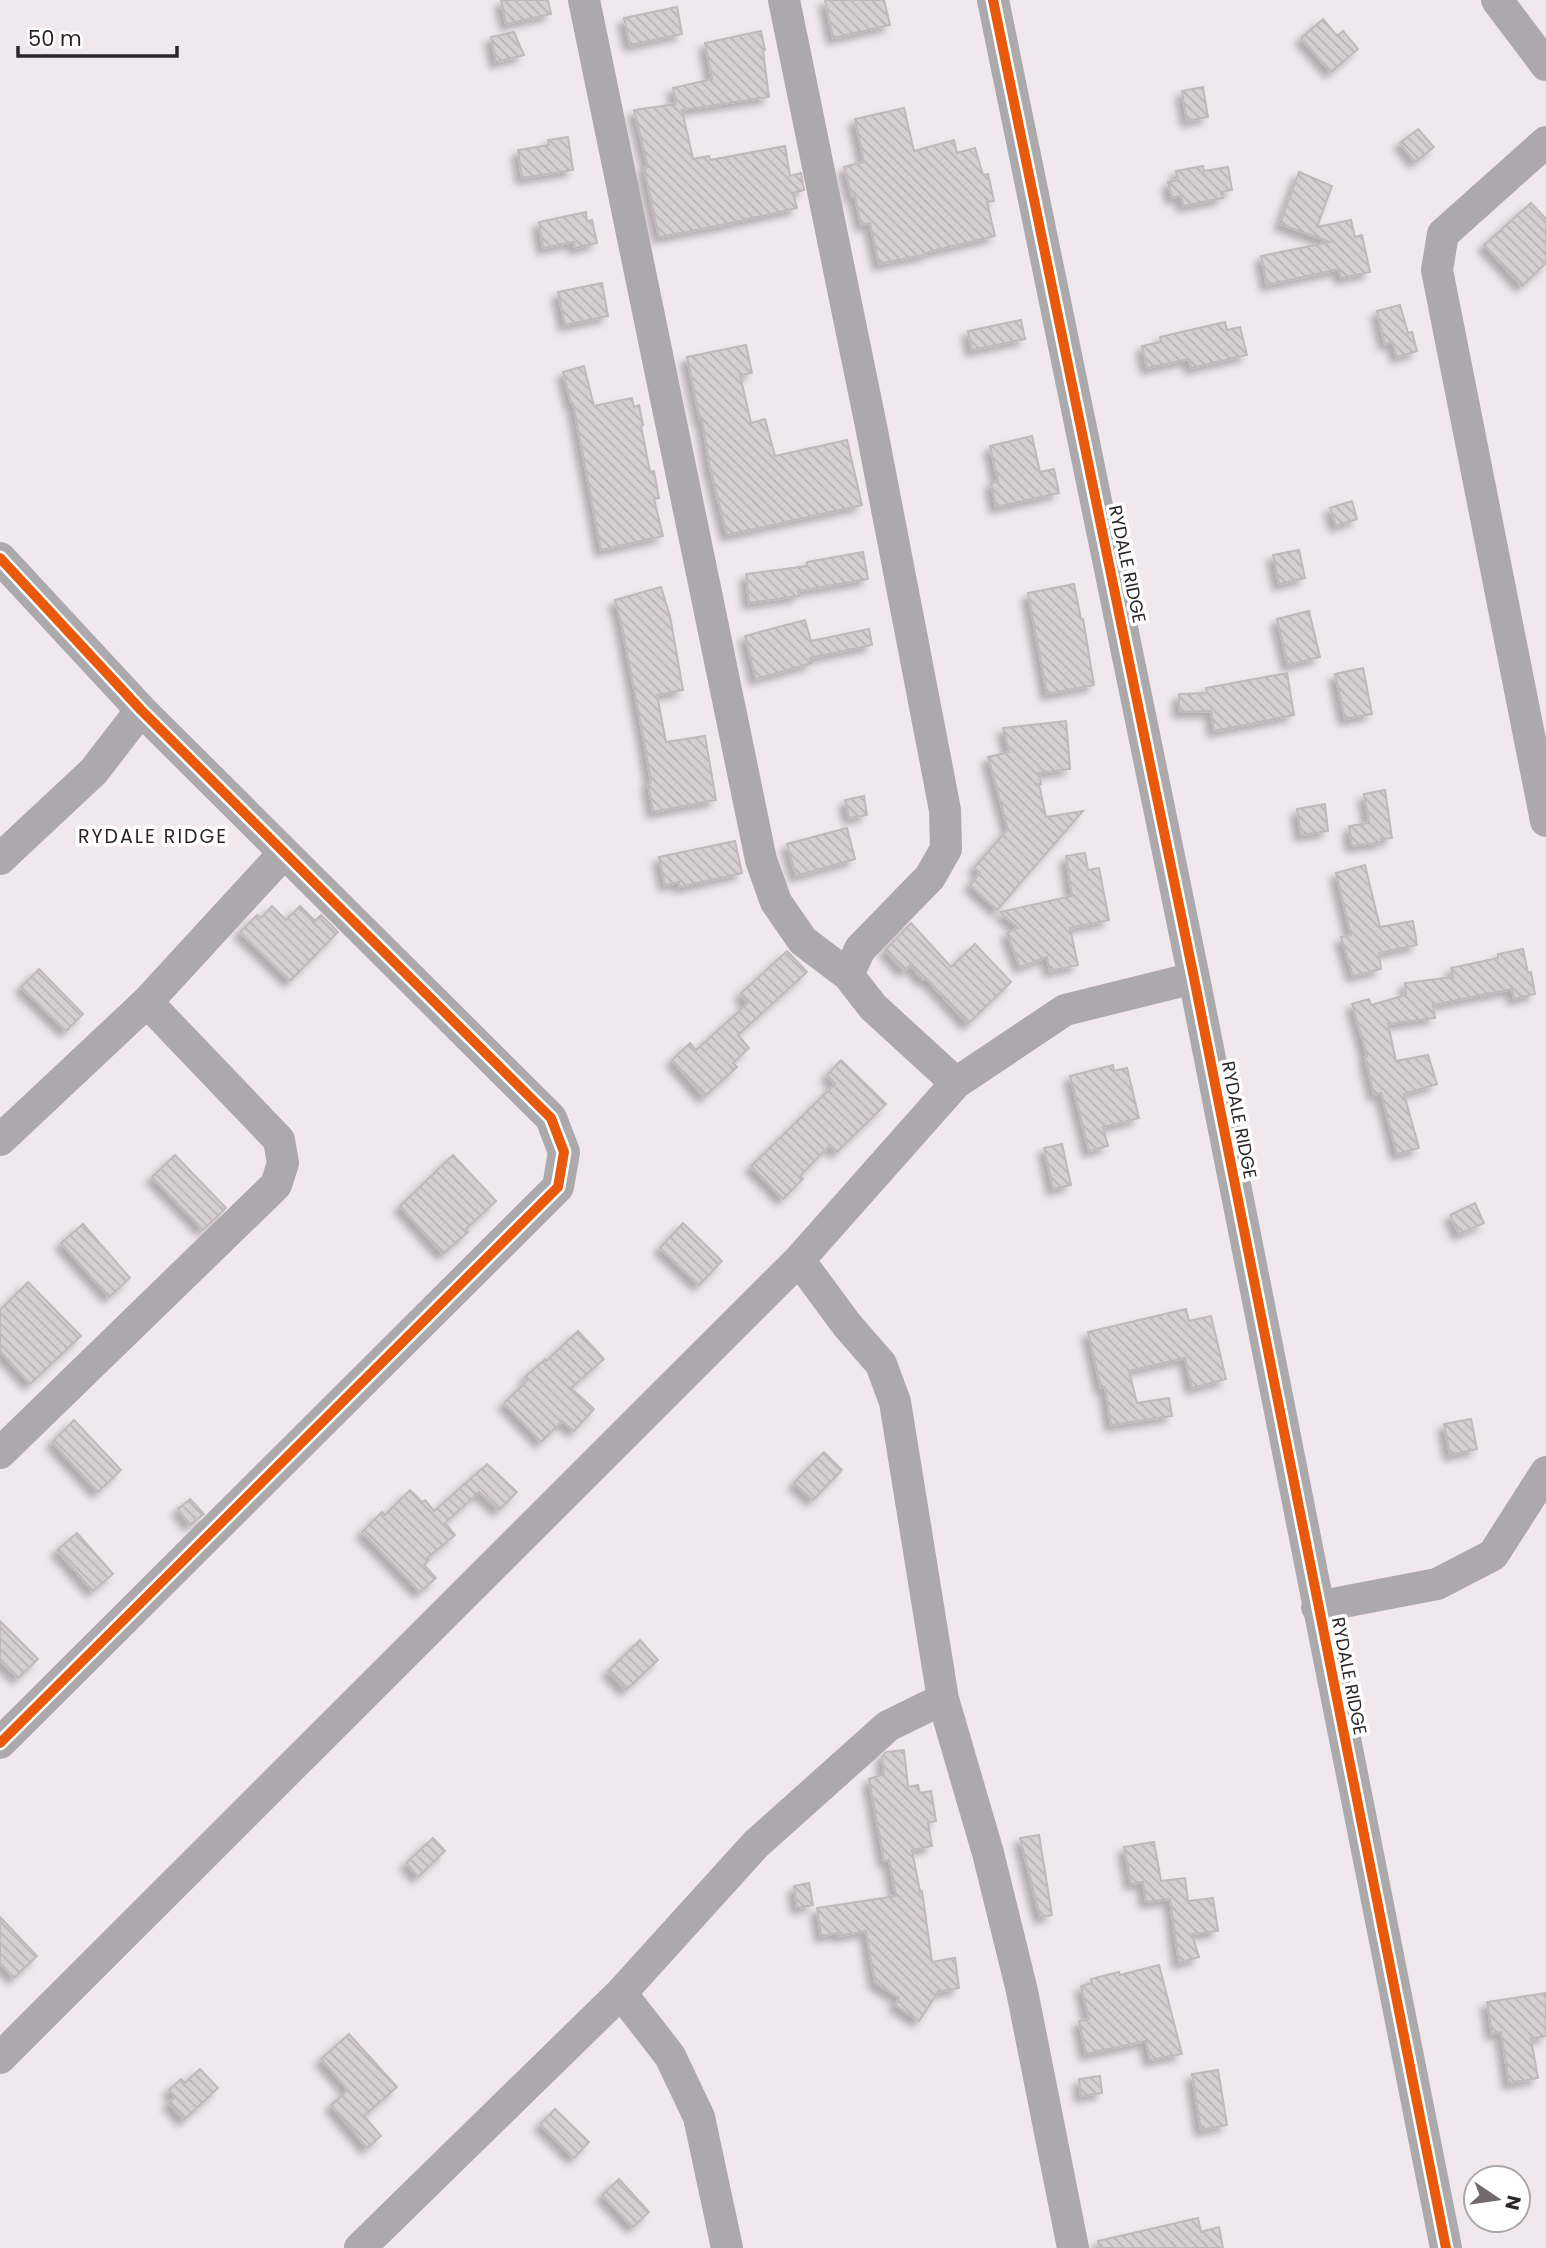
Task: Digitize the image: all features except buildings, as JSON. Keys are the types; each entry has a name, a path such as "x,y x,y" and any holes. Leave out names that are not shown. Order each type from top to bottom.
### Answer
{"street":[{"path":"584,0 761,860 776,902 803,941 848,975 873,1007 956,1083"},
{"path":"784,0 869,412 945,810 946,849 930,877 860,949 848,975"},
{"name":"RYDALE RIDGE","path":"993,0 1194,978 1446,2248"},
{"path":"1497,0 1546,65"},
{"path":"1546,142 1443,233 1437,270 1546,821"},
{"path":"0,558 141,710 551,1118 565,1152 558,1187 0,1743"},
{"path":"0,858 94,771 141,710"},
{"path":"0,1140 147,1002 284,853"},
{"path":"0,2058 799,1260 956,1083 1065,1010 1194,978"},
{"path":"0,1453 276,1185 283,1163 279,1140 147,1002"},
{"path":"799,1260 881,1364 895,1402 943,1699 988,1853 1022,1991 1073,2248"},
{"path":"1317,1607 1437,1584 1493,1555 1546,1472"},
{"path":"360,2248 621,1993 757,1844 888,1726 943,1699"},
{"path":"621,1993 670,2056 699,2117 727,2248"}],"cycle path":[{"path":"993,0 1194,978 1446,2248"},
{"path":"0,558 141,710 551,1118 564,1152 558,1187 0,1743"}],"district":[{"name":"RYDALE RIDGE","path":"153,836"}]}
